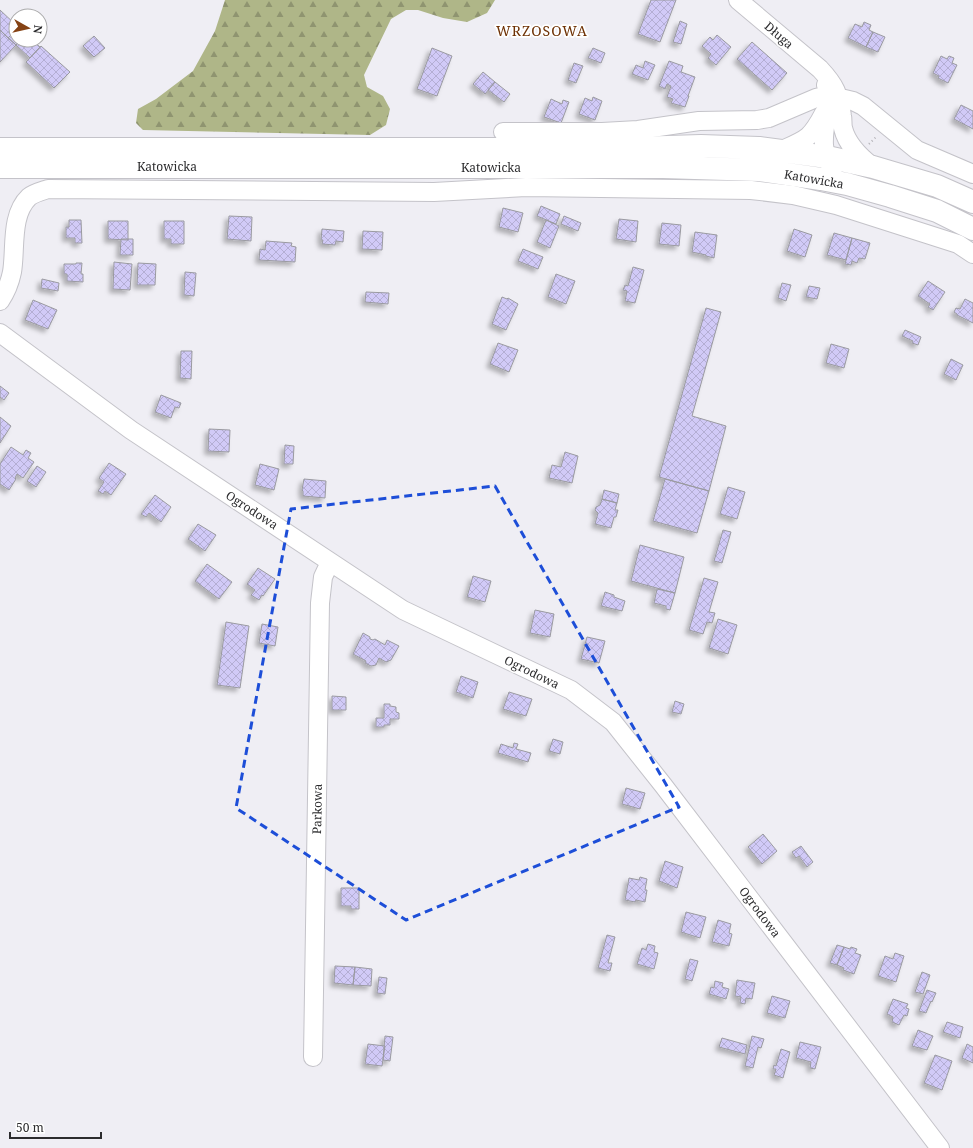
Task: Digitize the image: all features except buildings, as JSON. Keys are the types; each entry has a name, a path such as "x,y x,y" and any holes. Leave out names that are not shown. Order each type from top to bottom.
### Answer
{"main road":[{"name":"Katowicka","path":"0,149 475,150 701,146 759,148 827,157 873,167 937,186 973,202"},
{"name":"Katowicka","path":"0,167 663,167 737,169 782,172 847,184 937,211 973,229"}],"street":[{"name":"Długa","path":"738,0 830,80 835,88 831,100 843,129 852,147 873,167"},
{"path":"503,132 602,132 638,130 699,121 757,120 770,118 816,98 853,101 863,106 917,150 973,174"},
{"path":"782,150 812,134 831,100"},
{"path":"831,100 824,141 827,157 831,166 847,184"},
{"path":"782,172 815,164 827,157 836,146 843,129"},
{"path":"0,301 8,285 12,271 17,220 21,208 29,198 37,192 48,189 434,192 526,187 751,190 793,195 836,205 958,244 973,254"},
{"name":"Ogrodowa","path":"0,333 131,430 403,610 572,690 613,722 663,785 940,1148"},
{"name":"Parkowa","path":"313,1057 320,603 323,577 330,562"}],"highlighted area":[{"path":"495,486 679,807 406,920 236,808 291,509"}],"green space":[{"path":"225,0 495,0 487,13 467,22 443,18 418,10 406,10 391,19 364,75 367,87 383,96 390,109 386,125 370,135 143,130 136,123 138,109 156,99 193,71 215,31"}],"district":[{"name":"WRZOSOWA","path":"542,30"}]}
